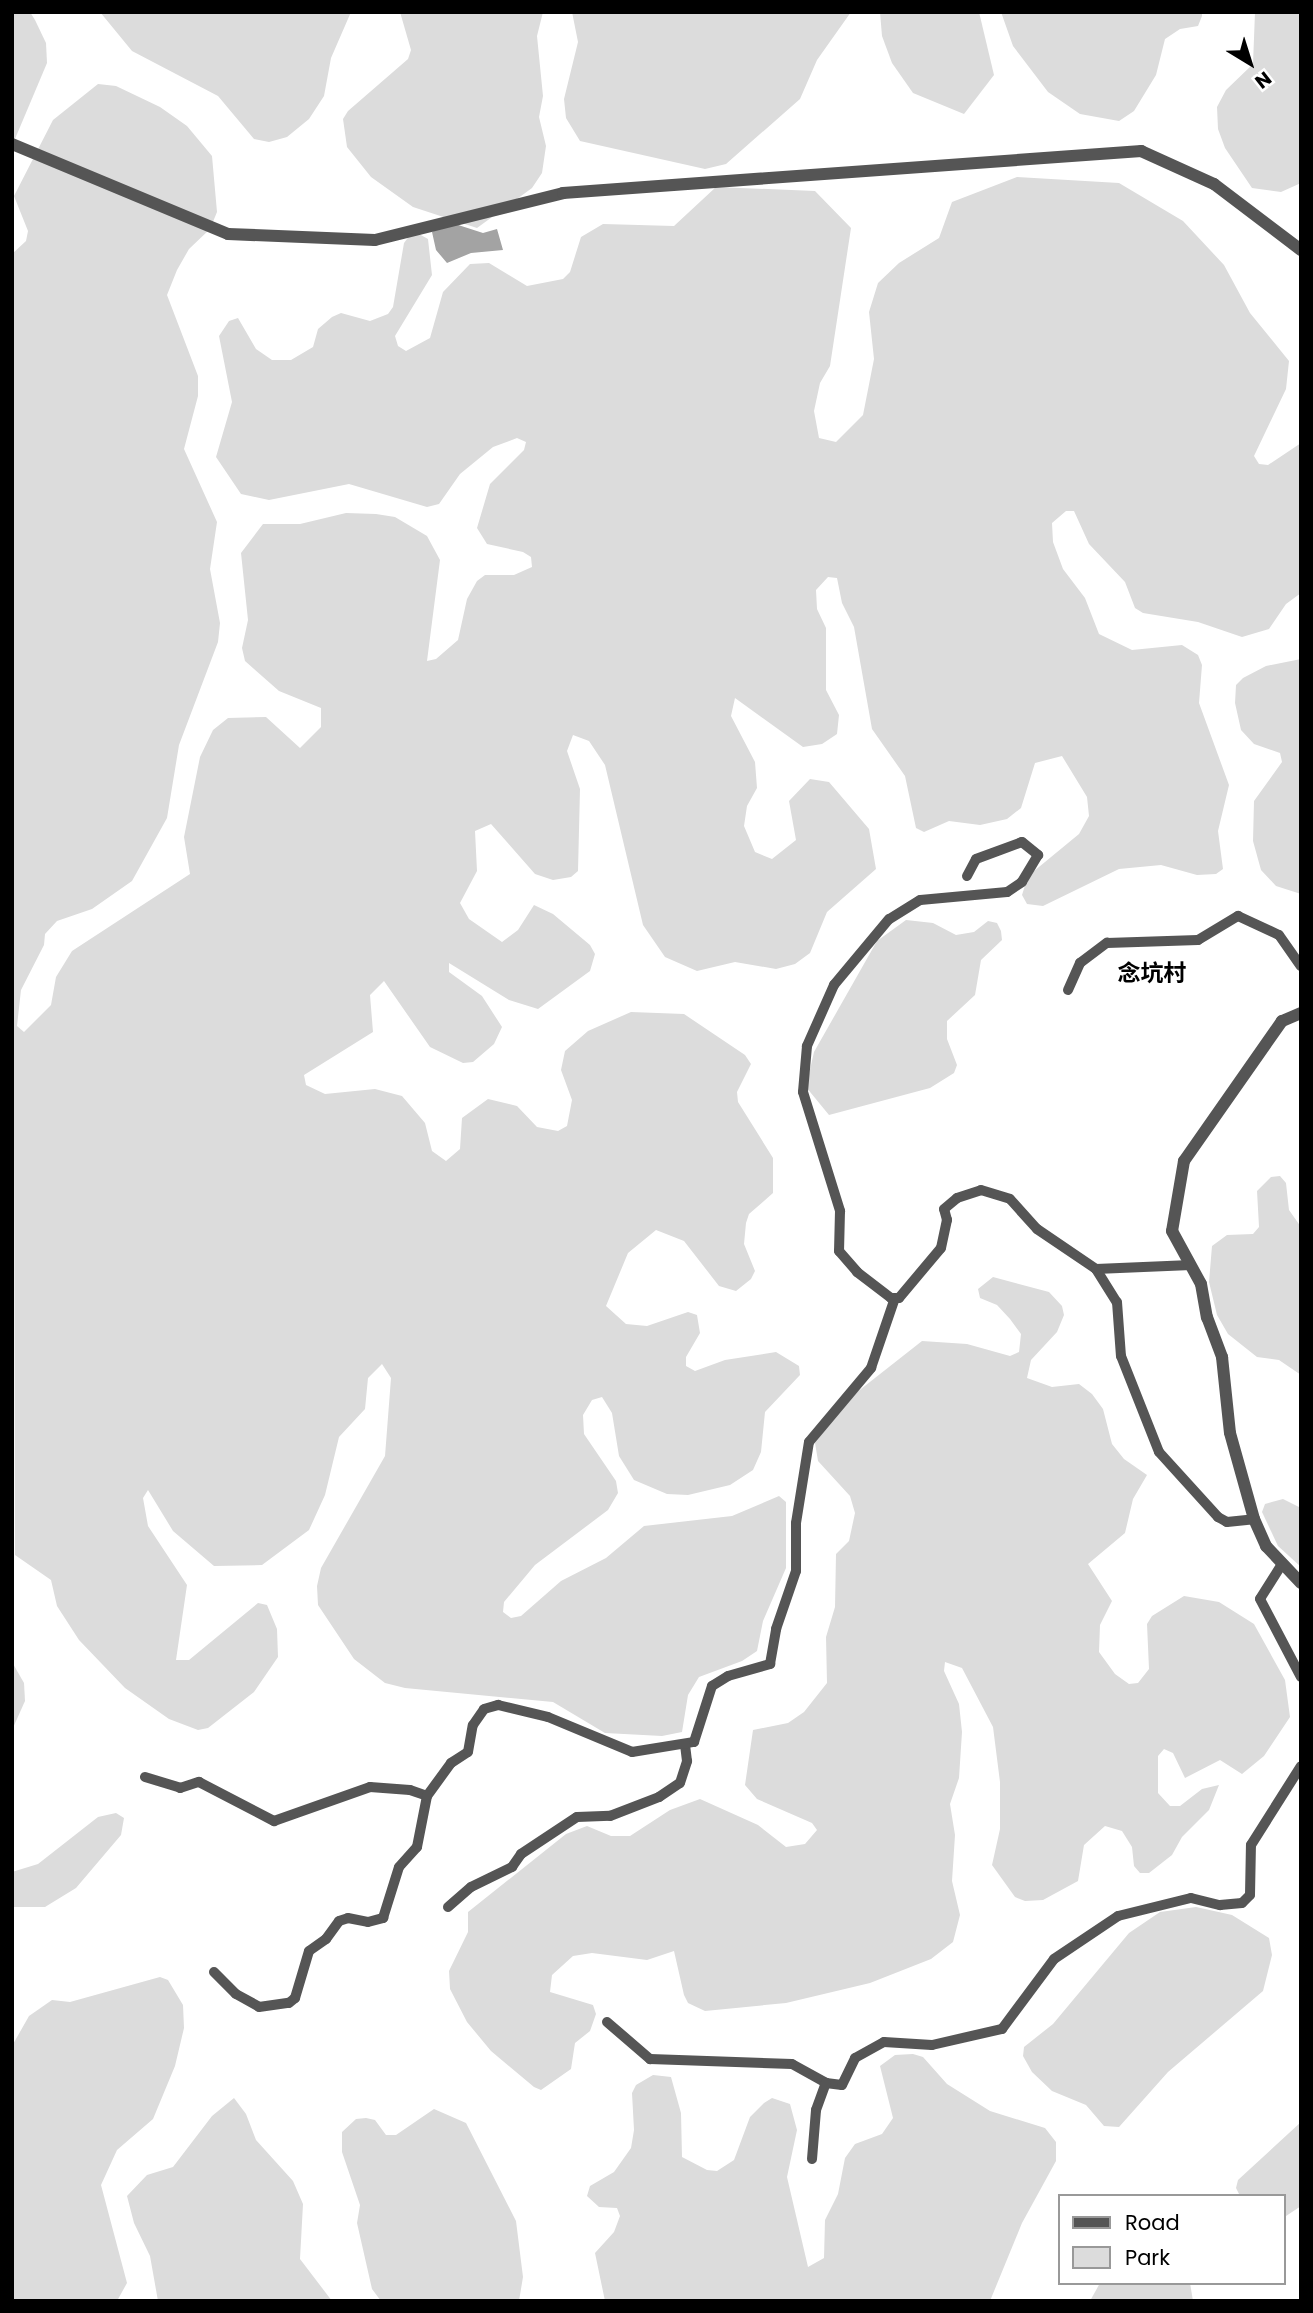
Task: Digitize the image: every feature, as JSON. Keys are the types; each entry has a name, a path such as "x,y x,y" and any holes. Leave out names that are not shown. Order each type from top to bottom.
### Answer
{"street":[{"path":"12,144 228,234 375,240 563,193 1141,151 1214,184 1301,250"},
{"path":"895,1298 857,1272 838,1246 839,1212 803,1092 807,1046 834,985 889,919 920,900 1007,892 1021,882 1038,855 1022,842 976,859 967,876"},
{"path":"1068,989 1080,963 1107,943 1198,940 1238,916 1279,935 1301,966"},
{"path":"1301,1013 1282,1021 1184,1161 1172,1231 1191,1265 1222,1357 1230,1433 1254,1519 1266,1546 1301,1583"},
{"path":"214,1972 236,1994 259,2007 271,2008 295,1998 309,1951 326,1939 339,1921 348,1918 368,1922 383,1918 400,1867 417,1847 426,1796 450,1763 468,1752 474,1725 484,1709 498,1705 548,1717 632,1752 649,1746 670,1749 694,1742 712,1686 728,1676 770,1664 776,1629 796,1571 796,1523 809,1442 871,1368 895,1298 941,1248 947,1220 944,1209 957,1198 981,1190 1010,1199 1037,1229 1096,1269 1117,1302 1121,1356 1159,1452 1218,1517 1227,1522 1254,1519"},
{"path":"1096,1269 1191,1265"},
{"path":"1282,1564 1260,1600 1301,1677"},
{"path":"448,1907 471,1887 512,1867 521,1854 577,1817 610,1815 659,1797 680,1783 687,1761 685,1745"},
{"path":"607,2022 649,2059 792,2064 826,2083 842,2085 855,2058 884,2042 932,2045 1002,2029 1054,1959 1118,1916 1191,1898 1220,1905 1242,1903 1250,1895 1251,1845 1301,1766"},
{"path":"145,1777 180,1788 199,1782 274,1821 370,1787 410,1790 426,1796"},
{"path":"812,2159 816,2110 826,2083"}],"green space":[{"path":"12,12 30,12 46,43 47,63 12,146"},
{"path":"100,12 351,12 331,58 324,96 309,119 287,137 269,142 254,139 218,96 132,51"},
{"path":"400,12 543,12 537,36 543,96 539,117 546,146 542,173 532,188 477,228 413,207 371,177 347,147 343,119 348,111 408,59 411,50"},
{"path":"572,12 851,12 817,60 800,99 726,164 705,169 580,141 566,118 564,99 578,42"},
{"path":"880,12 979,12 994,75 964,114 913,93 892,63 882,36"},
{"path":"1001,12 1202,12 1202,16 1198,26 1180,29 1165,39 1156,75 1134,111 1119,121 1080,114 1048,92 1013,46"},
{"path":"1255,12 1301,12 1301,183 1281,192 1252,188 1225,148 1218,129 1217,107 1226,90 1253,64"},
{"path":"98,84 116,86 160,107 187,126 212,156 217,212 210,229 189,249 167,295 198,376 198,396 184,449 217,522 210,569 220,623 218,642 179,745 167,818 132,881 92,909 57,921 45,934 44,945 21,990 17,1026 24,1032 51,1005 56,977 72,951 190,874 184,837 200,757 213,730 228,718 266,717 300,748 321,727 321,708 279,691 245,661 242,648 248,620 241,553 263,524 300,524 346,513 376,514 395,517 427,536 440,560 427,661 436,659 458,640 467,599 477,581 485,575 514,575 532,567 531,557 523,552 487,544 477,528 490,484 524,450 526,442 517,438 493,447 460,474 439,504 427,507 349,484 269,500 241,494 216,457 232,402 219,336 229,321 238,318 256,349 272,360 291,360 313,347 318,329 332,317 341,313 370,321 388,314 393,307 404,243 410,235 419,234 428,239 432,275 395,336 398,346 406,351 430,338 443,292 470,264 489,263 527,286 563,279 570,272 581,237 603,224 674,226 716,187 815,191 851,228 830,366 820,383 814,411 819,438 836,442 863,415 874,359 869,312 878,283 899,263 939,238 952,202 1017,177 1119,183 1183,221 1224,265 1250,313 1289,361 1286,389 1254,456 1259,464 1268,465 1301,443 1301,593 1286,604 1269,629 1242,637 1198,622 1143,613 1135,608 1125,582 1089,544 1074,511 1066,511 1052,523 1053,542 1063,569 1085,598 1099,634 1132,650 1182,645 1198,655 1202,665 1199,703 1229,785 1218,831 1223,869 1216,874 1197,875 1161,865 1119,869 1043,906 1027,904 1022,895 1028,876 1079,834 1089,816 1087,797 1062,756 1035,763 1021,808 1007,819 980,825 949,821 924,832 916,828 905,776 872,729 854,627 842,603 837,578 828,577 816,590 817,609 826,628 826,690 839,715 837,734 822,744 803,747 735,698 731,716 755,762 757,788 747,806 744,826 755,852 772,859 796,840 789,801 810,779 829,782 869,829 876,869 827,912 810,953 795,964 776,969 735,962 697,971 665,957 643,925 605,765 589,741 573,735 567,751 580,789 578,871 571,877 553,880 535,874 491,824 475,831 477,871 460,903 469,919 502,942 518,930 534,905 553,914 590,945 595,954 590,971 538,1009 509,1000 449,963 449,972 482,996 502,1027 494,1044 473,1062 463,1063 430,1047 384,981 370,995 373,1032 304,1075 306,1085 325,1094 375,1089 402,1096 425,1123 432,1151 446,1161 460,1149 462,1118 488,1099 517,1106 537,1127 558,1131 567,1126 572,1100 561,1070 565,1051 588,1031 631,1012 684,1014 745,1055 751,1064 737,1092 738,1102 773,1158 773,1193 749,1214 746,1223 744,1244 755,1271 751,1279 736,1291 719,1286 684,1241 656,1230 628,1253 606,1306 626,1324 647,1326 688,1312 697,1315 700,1333 686,1357 686,1366 695,1371 725,1360 776,1352 799,1366 800,1375 765,1412 761,1452 753,1470 730,1485 688,1495 667,1494 634,1480 619,1456 612,1413 602,1397 592,1400 583,1415 584,1434 616,1481 618,1493 608,1510 535,1565 504,1602 503,1612 511,1618 521,1616 561,1581 606,1558 644,1526 732,1516 779,1496 786,1502 786,1568 763,1621 757,1651 742,1661 699,1677 688,1695 682,1732 662,1736 605,1733 553,1702 405,1688 385,1683 354,1659 318,1605 317,1586 321,1568 385,1456 391,1378 382,1364 368,1378 365,1409 339,1437 325,1495 309,1530 262,1565 214,1566 173,1531 148,1490 143,1498 148,1526 187,1585 176,1660 189,1660 258,1603 267,1605 277,1629 278,1657 254,1692 208,1728 198,1730 169,1719 125,1688 79,1640 57,1606 51,1580 15,1555 12,254 26,241 28,231 14,196 53,120"},
{"path":"1301,659 1301,894 1276,886 1261,870 1253,841 1254,801 1282,762 1280,753 1254,744 1241,730 1235,703 1236,685 1243,678 1266,666"},
{"path":"906,920 933,923 956,935 974,932 988,921 997,923 1001,931 1002,940 981,960 975,995 947,1021 947,1039 957,1065 954,1073 930,1088 829,1115 806,1087 814,1052 877,941"},
{"path":"1280,1176 1286,1183 1289,1210 1301,1227 1301,1375 1279,1360 1257,1357 1228,1334 1217,1315 1209,1282 1212,1246 1227,1235 1253,1234 1259,1227 1257,1191 1271,1177"},
{"path":"993,1277 1049,1292 1062,1306 1064,1315 1057,1332 1031,1360 1027,1378 1052,1387 1079,1384 1092,1394 1103,1409 1112,1444 1124,1459 1147,1475 1133,1499 1125,1533 1088,1564 1112,1601 1100,1625 1099,1652 1115,1674 1129,1684 1138,1683 1149,1669 1147,1624 1152,1616 1184,1596 1219,1602 1254,1624 1285,1680 1290,1717 1264,1756 1242,1774 1220,1760 1185,1778 1173,1753 1164,1749 1158,1756 1158,1793 1170,1806 1180,1806 1202,1789 1219,1785 1209,1810 1182,1837 1172,1855 1149,1873 1140,1873 1134,1866 1132,1847 1122,1831 1105,1826 1084,1845 1078,1881 1043,1900 1025,1901 1015,1897 992,1865 1000,1829 1000,1782 993,1727 962,1668 945,1662 944,1671 959,1704 962,1732 959,1778 950,1804 955,1835 952,1881 960,1915 953,1942 931,1959 870,1983 786,2003 705,2011 688,2003 674,1951 647,1960 592,1953 573,1956 552,1975 550,1992 593,2005 596,2014 590,2031 575,2043 571,2069 541,2090 534,2087 491,2051 467,2022 450,1989 449,1971 468,1932 468,1912 566,1834 587,1826 611,1836 630,1836 670,1810 700,1799 758,1825 786,1847 805,1844 817,1830 812,1823 757,1799 745,1785 753,1730 788,1723 804,1712 827,1683 826,1637 835,1607 836,1554 849,1541 855,1513 850,1496 818,1461 815,1443 847,1400 922,1341 967,1344 1010,1356 1019,1352 1021,1334 997,1305 980,1298 978,1289"},
{"path":"1283,1499 1301,1508 1301,1567 1278,1546 1262,1512 1265,1504"},
{"path":"12,1662 24,1683 25,1701 12,1730"},
{"path":"116,1813 124,1818 121,1835 76,1888 45,1907 12,1907 12,1872 38,1864 98,1817"},
{"path":"1196,1907 1232,1915 1269,1938 1272,1955 1263,1991 1168,2072 1119,2127 1104,2126 1086,2105 1052,2091 1032,2072 1023,2056 1024,2047 1053,2024 1129,1933 1160,1912"},
{"path":"160,1977 168,1980 183,2005 184,2028 175,2066 153,2119 117,2150 101,2185 127,2283 117,2301 12,2301 12,2046 29,2016 52,2000 70,2002"},
{"path":"913,2054 923,2057 947,2084 990,2111 1045,2128 1056,2142 1056,2161 1022,2223 990,2301 605,2301 595,2253 614,2232 620,2216 617,2208 599,2207 587,2196 590,2186 614,2172 631,2148 634,2130 632,2093 636,2085 653,2075 671,2077 681,2113 682,2157 707,2170 717,2171 734,2160 750,2117 764,2103 772,2098 790,2104 797,2130 787,2177 808,2267 824,2258 825,2220 838,2194 845,2158 855,2144 882,2134 893,2118 880,2066 895,2055"},
{"path":"234,2098 246,2114 256,2140 293,2181 303,2204 300,2259 332,2301 158,2301 150,2256 134,2223 127,2196 147,2175 173,2167 212,2116"},
{"path":"434,2109 466,2123 516,2221 523,2277 519,2301 381,2301 372,2289 357,2223 360,2205 342,2152 342,2132 356,2119 366,2118 375,2120 386,2135 396,2135"},
{"path":"1301,2122 1301,2206 1285,2217 1285,2194 1239,2194 1236,2188 1238,2180"},
{"path":"1099,2285 1190,2285 1193,2301 1090,2301"}],"shaded area":[{"path":"449,222 483,233 497,229 503,250 471,253 447,263 436,250 432,232"}],"district":[{"name":"念坑村","path":"1152,973"}]}
